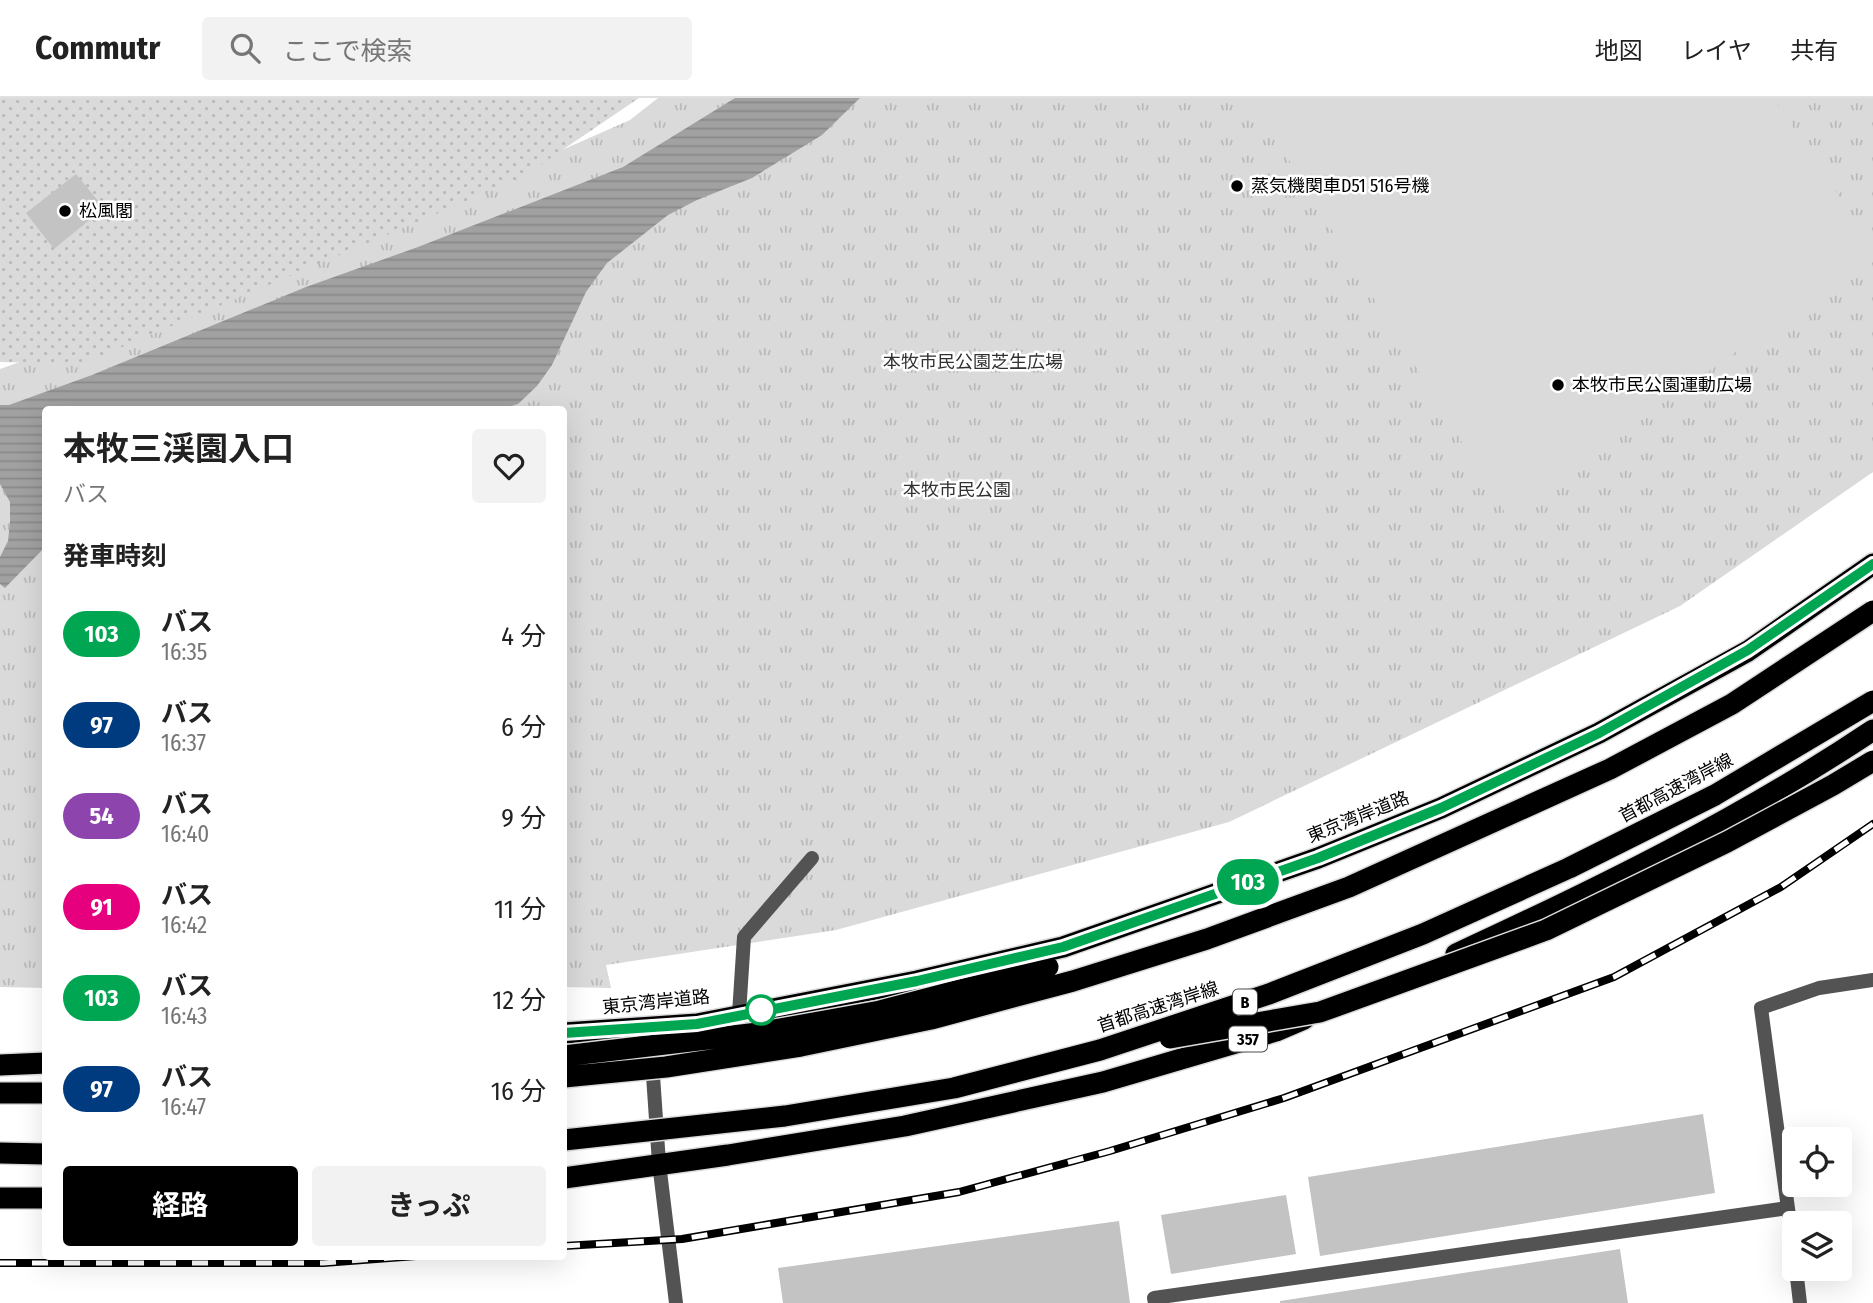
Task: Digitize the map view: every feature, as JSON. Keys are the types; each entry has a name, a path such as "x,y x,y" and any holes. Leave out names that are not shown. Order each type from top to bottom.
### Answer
{"highway":[{"name":"東京湾岸道路","path":"567,1033 697,1024 917,981 1063,947 1318,858 1441,808 1599,733 1748,650 1873,564"},
{"path":"567,1077 666,1067 801,1046 932,1019 1073,981 1207,939 1349,887 1610,769 1732,704 1873,611"},
{"name":"首都高速湾岸線","path":"567,1140 785,1116 941,1090 1100,1050 1269,994 1423,934 1557,874 1715,795 1873,701"},
{"name":"357","path":"567,1178 905,1126 1103,1082 1276,1031 1441,961 1587,894 1724,820 1873,730"},
{"path":"567,1056 758,1033 880,1011 1048,967 1339,865 1469,809 1599,733"},
{"path":"1100,1050 1321,1012 1546,930 1727,842 1873,761"},
{"path":"0,1065 42,1063"},
{"path":"0,1093 42,1093"},
{"path":"0,1153 42,1154"},
{"path":"0,1198 42,1198"}],"lane":[{"path":"739,1014 744,937 812,858"},
{"path":"1788,1211 1762,1008 1819,988 1873,980"},
{"path":"644,1029 651,1053 659,1163 676,1303"},
{"path":"1155,1303 1154,1298 1788,1208"},
{"path":"1797,1281 1800,1303"}],"green space":[{"path":"0,98 639,98 521,178 82,364 0,362"},
{"name":"本牧市民公園","path":"658,98 1873,98 1873,472 1680,606 1229,822 836,930 606,965 611,988 567,987 567,406 42,406 42,988 0,987 0,369 328,253 630,120"},
{"name":"本牧市民公園運動広場","path":"1251,98 1773,98 1873,246 1873,255 1506,514"}],"shaded area":[{"path":"735,98 860,98 822,135 752,178 668,215 607,263 586,292 552,365 537,386 518,404 42,406 42,550 5,588 0,584 0,557 8,541 10,502 0,484 0,405 9,405 92,375 306,287 418,247 623,167"}],"building":[{"name":"松風閣","path":"76,174 104,208 54,249 26,213"},
{"path":"1703,1114 1715,1193 1320,1256 1308,1177"},
{"path":"1286,1195 1296,1254 1171,1274 1161,1215"},
{"path":"1119,1221 1130,1303 783,1303 778,1268"},
{"path":"1620,1249 1628,1303 1280,1303 1280,1301"}],"railway":[{"path":"567,1246 682,1239 959,1192 1110,1151 1284,1098 1614,977 1781,887 1873,824"},
{"path":"0,1263 323,1263 363,1260"}],"bus line":[{"name":"103","path":"567,1033 697,1024 917,981 1063,947 1318,858 1441,808 1599,733 1748,650 1873,564"}],"place":[{"name":"蒸気機関車D51 516号機","path":"1237,186"},
{"name":"松風閣","path":"65,211"},
{"name":"本牧市民公園運動広場","path":"1558,385"}],"park label":[{"name":"本牧市民公園芝生広場","path":"973,362"}]}
